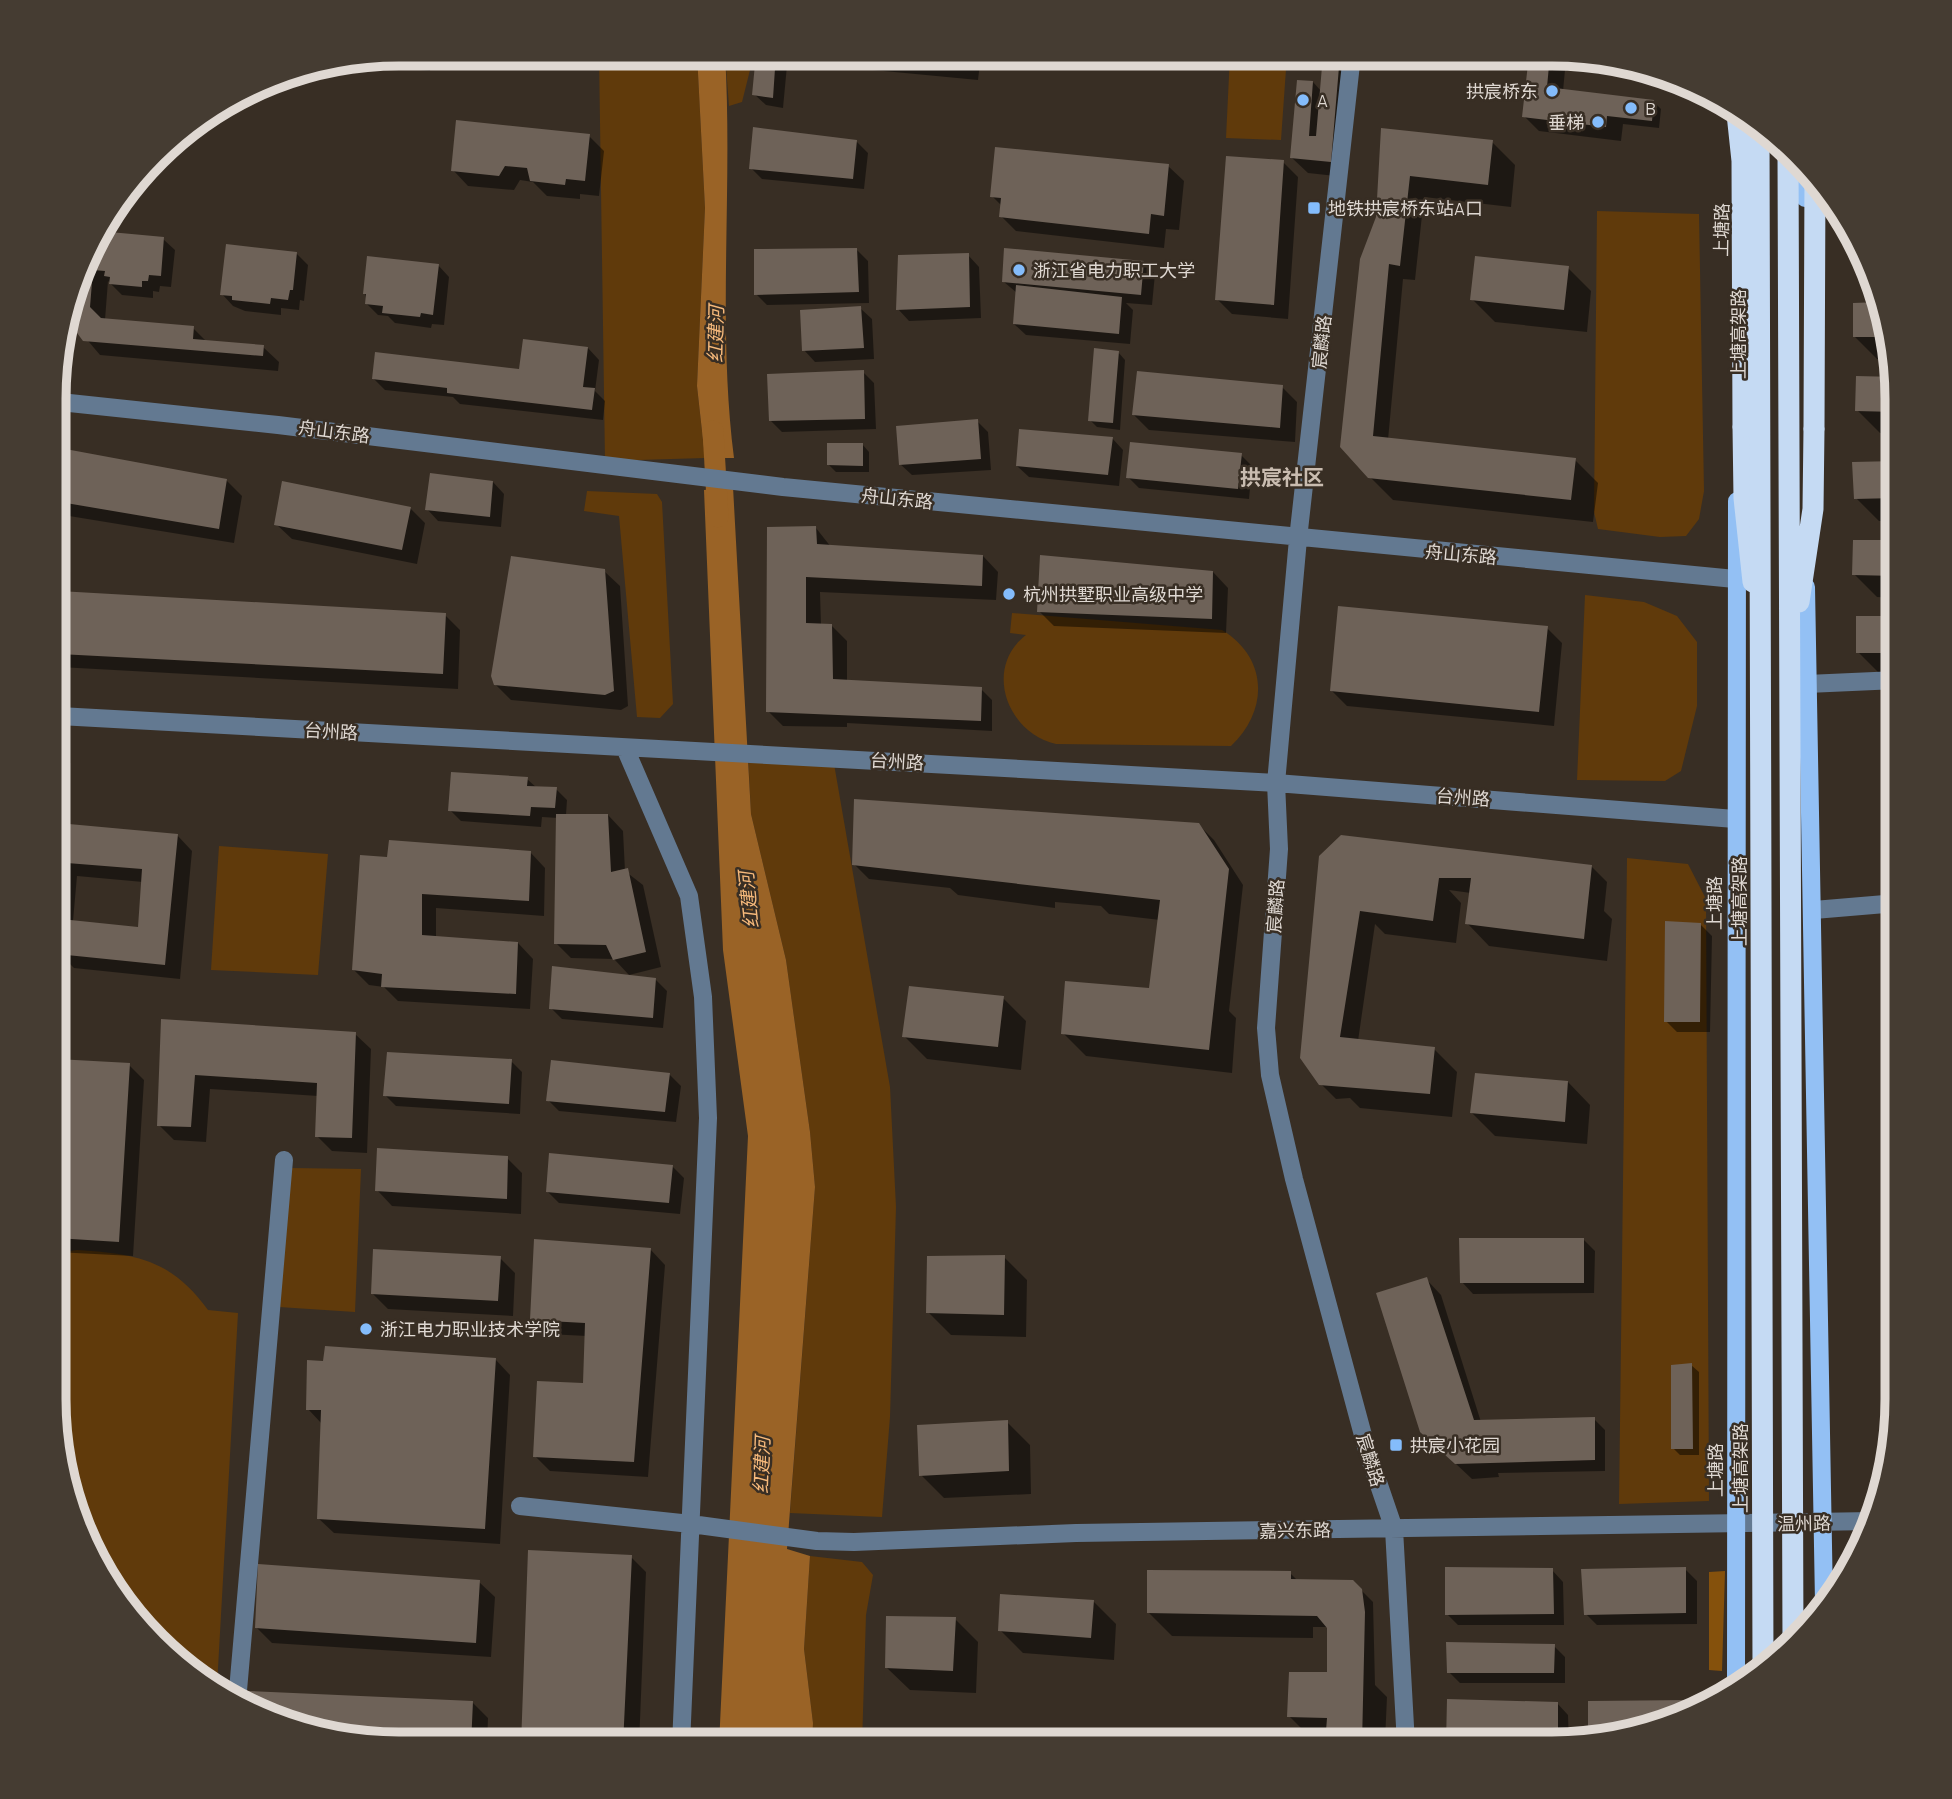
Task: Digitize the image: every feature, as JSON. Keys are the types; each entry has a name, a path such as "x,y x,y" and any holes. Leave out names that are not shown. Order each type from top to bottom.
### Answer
{"highway":[{"path":"1738,124 1742,161 1744,498 1762,673"},
{"name":"上塘高架路","path":"1759,138 1763,1657"},
{"path":"1788,164 1793,1630"},
{"path":"1789,670 1814,509 1815,195"}],"main road":[{"name":"上塘路","path":"1737,1676 1735,579 1744,128"},
{"path":"1805,183 1807,684 1814,910 1824,1592"}],"street":[{"name":"宸麟路","path":"1351,66 1298,539 1276,783 1279,849 1266,1028 1270,1075 1294,1179 1367,1450 1394,1529 1405,1732"},
{"name":"舟山东路","path":"66,403 278,425 783,486 1298,539 1735,579"},
{"path":"1807,684 1885,681"},
{"name":"台州路","path":"66,716 1276,783 1735,819"},
{"path":"625,748 689,896 703,997 708,1118 682,1732"},
{"path":"1814,910 1885,904"},
{"path":"238,1691 284,1160"},
{"name":"嘉兴东路","path":"520,1506 691,1524 817,1541 853,1542 1076,1533 1736,1525"},
{"name":"温州路","path":"1736,1525 1862,1521"}],"shaded area":[{"path":"599,66 698,66 705,208 697,386 705,458 605,461"},
{"path":"726,66 751,66 742,102 729,106"},
{"path":"1229,66 1286,66 1281,140 1226,138"},
{"path":"1597,211 1699,214 1704,491 1699,519 1686,536 1660,537 1598,529 1594,512"},
{"path":"587,491 657,494 662,502 673,704 660,718 637,717 619,516 584,511"},
{"path":"1585,595 1644,602 1677,616 1697,642 1697,706 1681,771 1665,781 1577,780"},
{"path":"1012,613 1222,630 1248,655 1255,670 1257,701 1252,717 1231,746 1056,744 1039,738 1025,727 1006,698 1006,664 1013,649 1026,635 1010,633"},
{"path":"748,754 833,758 890,1087 896,1207 890,1417 882,1517 790,1513 815,1187 786,960 751,814"},
{"path":"219,846 328,854 318,975 211,970"},
{"path":"1627,858 1688,864 1706,899 1709,1501 1619,1504"},
{"path":"290,1168 361,1169 355,1312 279,1307"},
{"path":"66,1252 117,1254 151,1262 180,1280 208,1310 238,1313 217,1678 180,1650 135,1602 111,1566 84,1506 73,1464 67,1421"},
{"path":"810,1556 862,1562 873,1575 866,1615 862,1732 813,1732 804,1649"},
{"path":"1725,1571 1722,1671 1709,1670 1709,1572"}],"water":[{"path":"698,66 725,66 727,358 734,458 705,458 697,386 705,208"},
{"path":"733,487 751,814 786,960 815,1187 787,1549 810,1556 804,1649 813,1732 720,1732 748,1136 723,950 704,490"}],"building":[{"path":"755,66 775,66 773,98 752,95"},
{"path":"1322,66 1339,66 1331,162 1290,158 1297,80 1313,81 1309,136 1316,136"},
{"name":"拱宸桥东","path":"1528,66 1549,66 1547,87 1654,100 1652,121 1607,116 1606,127 1522,117"},
{"path":"456,120 590,134 585,181 566,179 565,185 530,181 527,168 505,166 499,176 451,171"},
{"path":"753,127 857,140 853,179 749,169"},
{"path":"1381,128 1493,140 1488,185 1410,176 1400,266 1389,264 1373,436 1576,458 1571,500 1368,478 1340,447 1360,259 1376,217"},
{"path":"995,147 1169,164 1164,216 1151,214 1149,234 999,217 1001,198 990,197"},
{"path":"1226,156 1284,160 1274,305 1215,300"},
{"path":"112,232 164,237 161,276 149,275 148,281 142,281 142,287 109,284 110,277 104,276 105,271 93,270 90,307 101,318 194,326 193,339 264,345 263,356 83,341 74,329 78,313 92,272"},
{"path":"226,244 297,252 293,290 290,290 288,300 271,298 270,304 232,300 232,296 220,295"},
{"path":"857,248 859,292 754,295 754,249"},
{"path":"1004,248 1144,261 1141,295 1002,282"},
{"path":"969,253 970,307 896,310 898,255"},
{"path":"367,256 439,264 433,315 421,313 420,317 382,313 383,306 365,304 366,294 363,294"},
{"path":"1475,256 1569,266 1564,310 1470,300"},
{"path":"1016,285 1122,297 1119,334 1013,324"},
{"path":"1871,302 1879,337 1853,337 1853,303"},
{"path":"861,306 864,348 802,351 800,310"},
{"path":"523,339 588,347 583,387 595,388 592,410 447,393 447,388 372,379 375,352 519,369"},
{"path":"1094,348 1119,351 1113,423 1088,421"},
{"path":"864,370 865,419 769,421 767,374"},
{"path":"1137,371 1283,385 1280,428 1132,415"},
{"path":"1856,376 1885,377 1885,412 1855,411"},
{"path":"978,419 981,459 899,465 896,426"},
{"path":"1019,429 1113,437 1108,475 1016,466"},
{"path":"1130,442 1242,453 1238,489 1126,478"},
{"path":"827,443 863,443 863,466 827,465"},
{"path":"66,449 227,479 219,529 66,503"},
{"path":"1885,461 1885,498 1854,499 1852,462"},
{"path":"430,473 493,481 490,517 425,510"},
{"path":"282,481 411,507 402,550 274,525"},
{"path":"816,526 817,544 983,555 982,586 806,577 806,623 832,624 833,679 982,687 981,721 766,712 767,527"},
{"path":"1853,540 1885,540 1885,576 1852,575"},
{"path":"1040,555 1213,571 1212,619 1037,612"},
{"path":"511,556 605,569 614,691 605,695 494,685 491,676"},
{"path":"66,591 446,613 443,674 66,654"},
{"path":"1338,606 1548,626 1539,712 1330,691"},
{"path":"1856,616 1885,616 1885,653 1856,653"},
{"path":"451,772 528,777 527,786 557,787 555,808 531,807 530,816 448,811"},
{"path":"854,799 1199,823 1229,869 1209,1050 1061,1034 1065,981 1149,988 1160,900 852,865"},
{"path":"556,814 608,814 611,872 628,868 646,952 613,960 606,945 554,944"},
{"path":"66,824 178,834 165,965 66,955 66,920 138,927 142,869 67,863 66,872"},
{"path":"1341,835 1592,865 1584,939 1465,924 1471,878 1439,878 1433,921 1360,911 1340,1037 1435,1047 1430,1094 1319,1085 1300,1058 1319,856"},
{"path":"389,840 531,851 529,901 422,894 422,935 518,942 516,994 381,987 382,974 352,970 360,855 387,857"},
{"path":"1665,921 1701,923 1700,1022 1664,1022"},
{"path":"552,966 656,978 653,1018 549,1009"},
{"path":"1885,966 1885,1008 1884,1008"},
{"path":"909,986 1004,996 998,1047 902,1037"},
{"path":"161,1019 356,1032 352,1138 315,1137 317,1083 195,1075 191,1127 157,1126"},
{"path":"1882,1034 1885,1034 1885,1334"},
{"path":"387,1052 512,1059 509,1104 383,1096"},
{"path":"66,1059 130,1063 119,1242 66,1239"},
{"path":"551,1060 670,1073 665,1112 546,1101"},
{"path":"1475,1073 1568,1081 1565,1122 1470,1113"},
{"path":"377,1148 508,1156 507,1199 375,1191"},
{"path":"549,1153 673,1165 669,1203 546,1192"},
{"path":"1459,1238 1584,1238 1584,1283 1460,1283"},
{"path":"534,1239 651,1248 634,1462 533,1457 537,1381 583,1383 585,1323 530,1320"},
{"path":"373,1249 501,1256 498,1301 371,1294"},
{"path":"1005,1255 1004,1315 926,1313 927,1256"},
{"path":"1427,1277 1474,1420 1595,1417 1595,1460 1455,1464 1420,1432 1376,1293"},
{"path":"325,1346 496,1358 485,1529 317,1519 321,1410 306,1410 307,1360 323,1361"},
{"path":"1692,1363 1693,1449 1671,1449 1671,1365"},
{"path":"1008,1420 1009,1471 919,1476 917,1425"},
{"path":"528,1550 632,1555 624,1732 521,1732"},
{"path":"258,1564 480,1580 476,1643 255,1628"},
{"path":"1445,1567 1553,1568 1554,1614 1445,1615"},
{"path":"1686,1567 1686,1613 1584,1615 1581,1569"},
{"path":"1147,1570 1291,1571 1291,1579 1353,1580 1362,1589 1365,1612 1362,1732 1326,1732 1327,1718 1287,1717 1289,1672 1327,1672 1327,1628 1317,1616 1147,1613"},
{"path":"1000,1594 1094,1600 1091,1638 998,1631"},
{"path":"886,1616 956,1617 953,1671 885,1668"},
{"path":"1446,1642 1555,1644 1554,1673 1447,1673"},
{"path":"248,1691 473,1701 472,1732 356,1730 293,1715 248,1696"},
{"path":"1447,1699 1558,1702 1558,1732 1446,1732"},
{"path":"1588,1701 1691,1702 1639,1721 1588,1731"}],"waterway":[{"name":"红建河","path":"713,431 718,517"}],"place":[{"name":"拱宸桥东","path":"1552,91"},
{"name":"A","path":"1303,100"},
{"name":"B","path":"1631,108"},
{"name":"垂梯","path":"1598,122"},
{"name":"地铁拱宸桥东站A口","path":"1314,208"},
{"name":"浙江省电力职工大学","path":"1019,270"},
{"name":"杭州拱墅职业高级中学","path":"1009,594"},
{"name":"浙江电力职业技术学院","path":"366,1329"},
{"name":"拱宸小花园","path":"1396,1445"}],"district":[{"name":"拱宸社区","path":"1282,476"}]}
